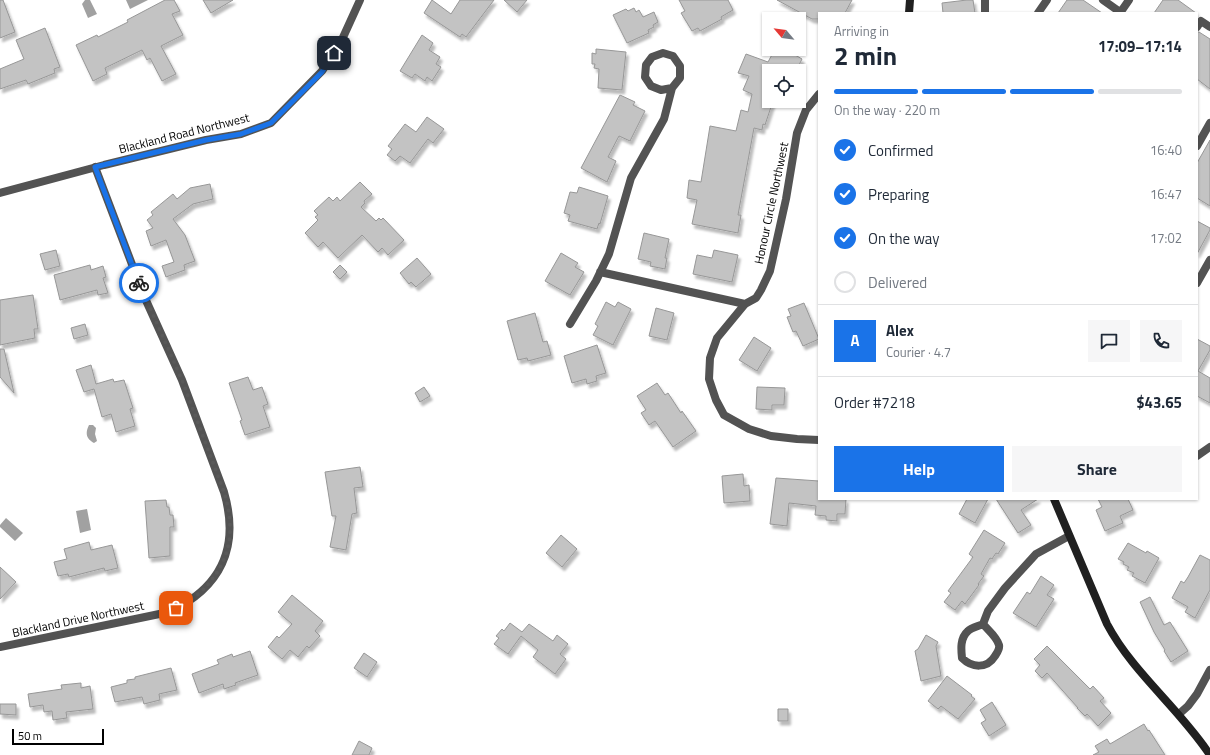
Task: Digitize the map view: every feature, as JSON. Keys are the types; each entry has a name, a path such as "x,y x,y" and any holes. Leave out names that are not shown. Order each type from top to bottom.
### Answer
{"street":[{"name":"Blackland Road Northwest","path":"0,193 95,167 206,140 241,134 271,123 322,72 340,44 360,0"},
{"path":"909,12 910,0"},
{"path":"985,0 985,12"},
{"path":"1039,12 1047,0"},
{"path":"1103,0 1119,12"},
{"path":"1121,12 1129,0"},
{"path":"1198,26 1201,21 1210,28"},
{"path":"570,324 609,254 631,178 664,119 672,88 680,78 680,66 673,56 663,53 652,57 646,65 645,77 651,86 661,90 672,88"},
{"name":"Honour Circle Northwest","path":"818,95 806,110 797,133 786,199 770,271 756,298 745,304 717,338 710,358 709,379 716,400 724,415 749,430 771,436 797,440 818,440"},
{"path":"1198,144 1210,123"},
{"name":"Blackland Drive Northwest","path":"0,647 168,612 179,607 198,595 209,584 224,558 229,542 229,508 224,492 182,380 144,296 95,167"},
{"path":"1198,281 1210,260"},
{"path":"600,272 745,304"},
{"path":"1198,455 1210,447"},
{"path":"1054,500 1107,624 1116,641 1129,659 1199,738 1210,755"},
{"path":"983,624 997,640 1000,646 994,659 985,665 977,666 967,663 962,658 961,644 968,630 983,624 988,611 1005,588 1036,554 1069,536"},
{"path":"1179,714 1188,706 1197,694 1210,670"}],"shaded area":[{"path":"85,0 90,0 97,14 88,18 82,4"},
{"path":"126,0 148,0 130,9"},
{"path":"89,425 93,425 96,428 95,434 97,441 94,443 89,440 87,436"},
{"path":"87,509 91,530 80,533 76,511"},
{"path":"6,518 23,533 15,541 0,527"}],"building":[{"path":"0,0 3,0 15,32 0,38"},
{"path":"165,0 174,0 180,11 172,14 183,35 161,46 176,74 162,81 150,58 147,60 142,50 105,68 107,74 93,81 76,45 97,35 98,37 128,22 127,20"},
{"path":"203,0 233,0 211,13"},
{"path":"432,0 451,14 460,0 494,0 466,37 462,34 460,37 424,13"},
{"path":"504,0 527,0 517,12"},
{"path":"679,0 728,0 733,10 721,17 722,19 700,31 698,28 692,31 681,13 685,11"},
{"path":"777,0 852,0 846,12 818,12 818,19 812,19 806,16 806,12 799,12"},
{"path":"973,0 975,12 943,12 942,3"},
{"path":"1067,0 1083,0 1101,12 1059,12"},
{"path":"1163,0 1178,0 1195,12 1155,12"},
{"path":"634,8 636,12 639,10 643,17 654,12 658,22 653,25 654,27 648,30 649,33 627,43 613,15 626,9 628,11"},
{"path":"45,28 60,67 54,69 55,73 28,84 26,80 0,89 0,69 24,59 16,40"},
{"path":"1198,32 1210,39 1210,89 1198,80"},
{"path":"422,35 433,43 429,50 440,57 436,64 441,67 432,81 427,77 425,81 415,74 412,78 400,71"},
{"path":"596,49 626,52 622,90 598,88 599,69 594,68 595,64 592,64 592,53 596,54"},
{"path":"746,54 768,62 771,56 797,56 802,59 800,64 762,64 762,108 771,108 765,125 763,124 762,130 754,128 738,215 741,215 738,233 692,224 697,200 687,198 689,180 701,182 710,126 736,131 741,110 748,112 752,94 743,90 749,76 738,73"},
{"path":"620,95 635,102 633,105 645,111 630,141 619,136 608,157 616,161 607,182 581,168"},
{"path":"427,117 444,129 433,143 428,139 410,163 400,156 395,161 387,155 392,149 388,146 405,124 416,132"},
{"path":"1210,140 1210,206 1198,199 1198,161"},
{"path":"360,182 372,194 364,201 365,203 361,207 376,221 379,218 381,220 383,218 404,240 388,255 382,248 378,252 362,235 338,258 323,242 318,247 305,233 318,220 315,217 318,215 314,211 329,197 333,201 337,197 340,201"},
{"path":"210,184 213,199 193,204 173,219 185,235 195,261 184,265 185,270 166,277 162,266 174,262 166,240 151,246 146,231 153,228 147,220 153,215 151,212 173,194 177,199 190,188"},
{"path":"579,187 608,196 600,224 599,223 597,229 568,221 570,215 564,213 570,192 577,193"},
{"path":"1198,222 1210,228 1198,252"},
{"path":"644,233 669,239 665,258 667,258 665,269 650,266 651,262 638,259"},
{"path":"56,250 60,266 45,270 40,254"},
{"path":"714,250 738,255 732,282 693,274 697,255 712,258"},
{"path":"561,253 578,263 575,267 584,272 570,295 545,281"},
{"path":"417,258 431,274 416,287 411,282 409,284 400,273"},
{"path":"90,265 91,270 103,266 106,277 103,278 108,293 98,295 97,290 60,300 54,275"},
{"path":"340,265 347,272 340,279 333,272"},
{"path":"33,295 38,329 34,329 35,338 0,345 0,300"},
{"path":"606,302 615,307 618,302 631,309 613,345 593,335 598,326 595,324"},
{"path":"804,303 818,339 803,346 796,331 793,332 787,317 791,316 788,309"},
{"path":"656,308 674,313 667,340 649,336"},
{"path":"535,313 543,342 547,341 551,355 528,361 527,358 518,360 507,321"},
{"path":"85,324 88,335 74,339 71,328"},
{"path":"754,337 771,348 757,371 739,360"},
{"path":"1198,340 1210,346 1210,350 1198,371"},
{"path":"597,345 606,373 596,376 597,381 587,384 586,379 572,383 564,356"},
{"path":"0,349 4,349 14,393 0,377"},
{"path":"91,365 96,384 113,379 114,382 124,380 133,408 130,409 135,426 116,432 111,414 102,417 94,389 84,392 76,370"},
{"path":"1198,371 1210,378 1210,403 1198,397"},
{"path":"248,377 253,390 262,387 268,404 263,406 270,427 245,435 240,421 242,420 229,383"},
{"path":"657,383 665,395 668,393 681,413 682,411 696,431 673,447 655,421 649,425 641,413 646,410 637,396"},
{"path":"424,387 430,396 420,402 415,393"},
{"path":"757,387 785,388 784,405 772,405 772,410 756,409"},
{"path":"360,467 363,487 354,488 357,513 352,514 346,550 330,547 336,516 332,516 325,472"},
{"path":"743,474 744,486 749,485 750,501 724,503 722,476"},
{"path":"776,478 818,481 818,500 846,500 845,514 837,514 837,521 826,520 826,516 815,515 816,506 789,503 787,526 770,524"},
{"path":"166,500 170,515 173,515 174,527 170,527 170,556 149,558 145,501"},
{"path":"966,500 987,500 975,523 959,514"},
{"path":"997,500 1036,500 1021,510 1031,525 1018,533"},
{"path":"1098,500 1128,500 1133,510 1120,516 1123,523 1105,531 1096,510 1102,507"},
{"path":"984,530 1005,543 998,554 996,553 992,559 990,558 981,574 984,576 965,604 962,601 955,610 944,602 951,593 948,591 973,557 969,554"},
{"path":"561,535 577,549 562,567 546,553"},
{"path":"89,542 91,550 112,545 118,568 105,571 104,568 69,577 68,574 58,576 54,562 67,559 64,549"},
{"path":"1128,543 1159,558 1145,583 1132,576 1134,573 1127,570 1129,567 1118,559"},
{"path":"1200,555 1210,560 1210,590 1195,618 1185,612 1188,607 1172,598 1181,581 1184,583 1188,577"},
{"path":"0,567 16,582 0,599"},
{"path":"1041,576 1054,585 1047,595 1054,599 1036,627 1013,613 1027,592 1030,594"},
{"path":"292,595 323,621 315,631 320,636 309,648 307,646 298,657 290,650 282,659 268,647 277,636 279,638 292,624 278,612"},
{"path":"1150,597 1164,625 1170,622 1188,651 1171,662 1154,632 1140,602"},
{"path":"510,623 522,632 529,624 553,641 557,635 568,644 560,654 566,659 555,674 533,657 538,650 521,636 508,654 494,644 499,638 496,636 502,629 504,631"},
{"path":"926,635 938,642 936,646 941,676 921,681 915,651 918,649"},
{"path":"1047,646 1090,689 1093,686 1104,698 1100,701 1111,713 1098,726 1087,714 1085,716 1077,708 1047,673 1042,678 1035,671 1040,665 1034,659"},
{"path":"250,651 258,675 235,683 236,685 224,689 223,684 199,693 192,674 219,664 217,660 232,654 233,657"},
{"path":"364,653 377,662 367,677 354,668"},
{"path":"171,668 177,690 159,694 160,700 144,704 142,697 115,702 111,687 127,683 127,680 135,679 135,677"},
{"path":"947,676 975,699 958,719 941,706 938,709 928,701"},
{"path":"81,683 81,688 90,686 93,709 66,712 67,718 53,720 52,711 44,712 43,705 30,707 28,694 62,689 61,685"},
{"path":"992,702 1006,725 989,736 981,723 986,720 980,710"},
{"path":"0,704 16,704 16,715 0,714"},
{"path":"778,709 788,709 788,721 778,721"},
{"path":"1144,724 1165,755 1093,755 1099,752 1095,746 1107,739 1110,744"},
{"path":"359,741 372,748 369,755 352,755"}],"way so far":[{"path":"139,283 182,380 229,508 229,542 224,558 217,572 209,584 198,595 176,608"}],"route":[{"path":"139,283 95,167 206,140 241,134 271,123 322,72 334,53"}]}
